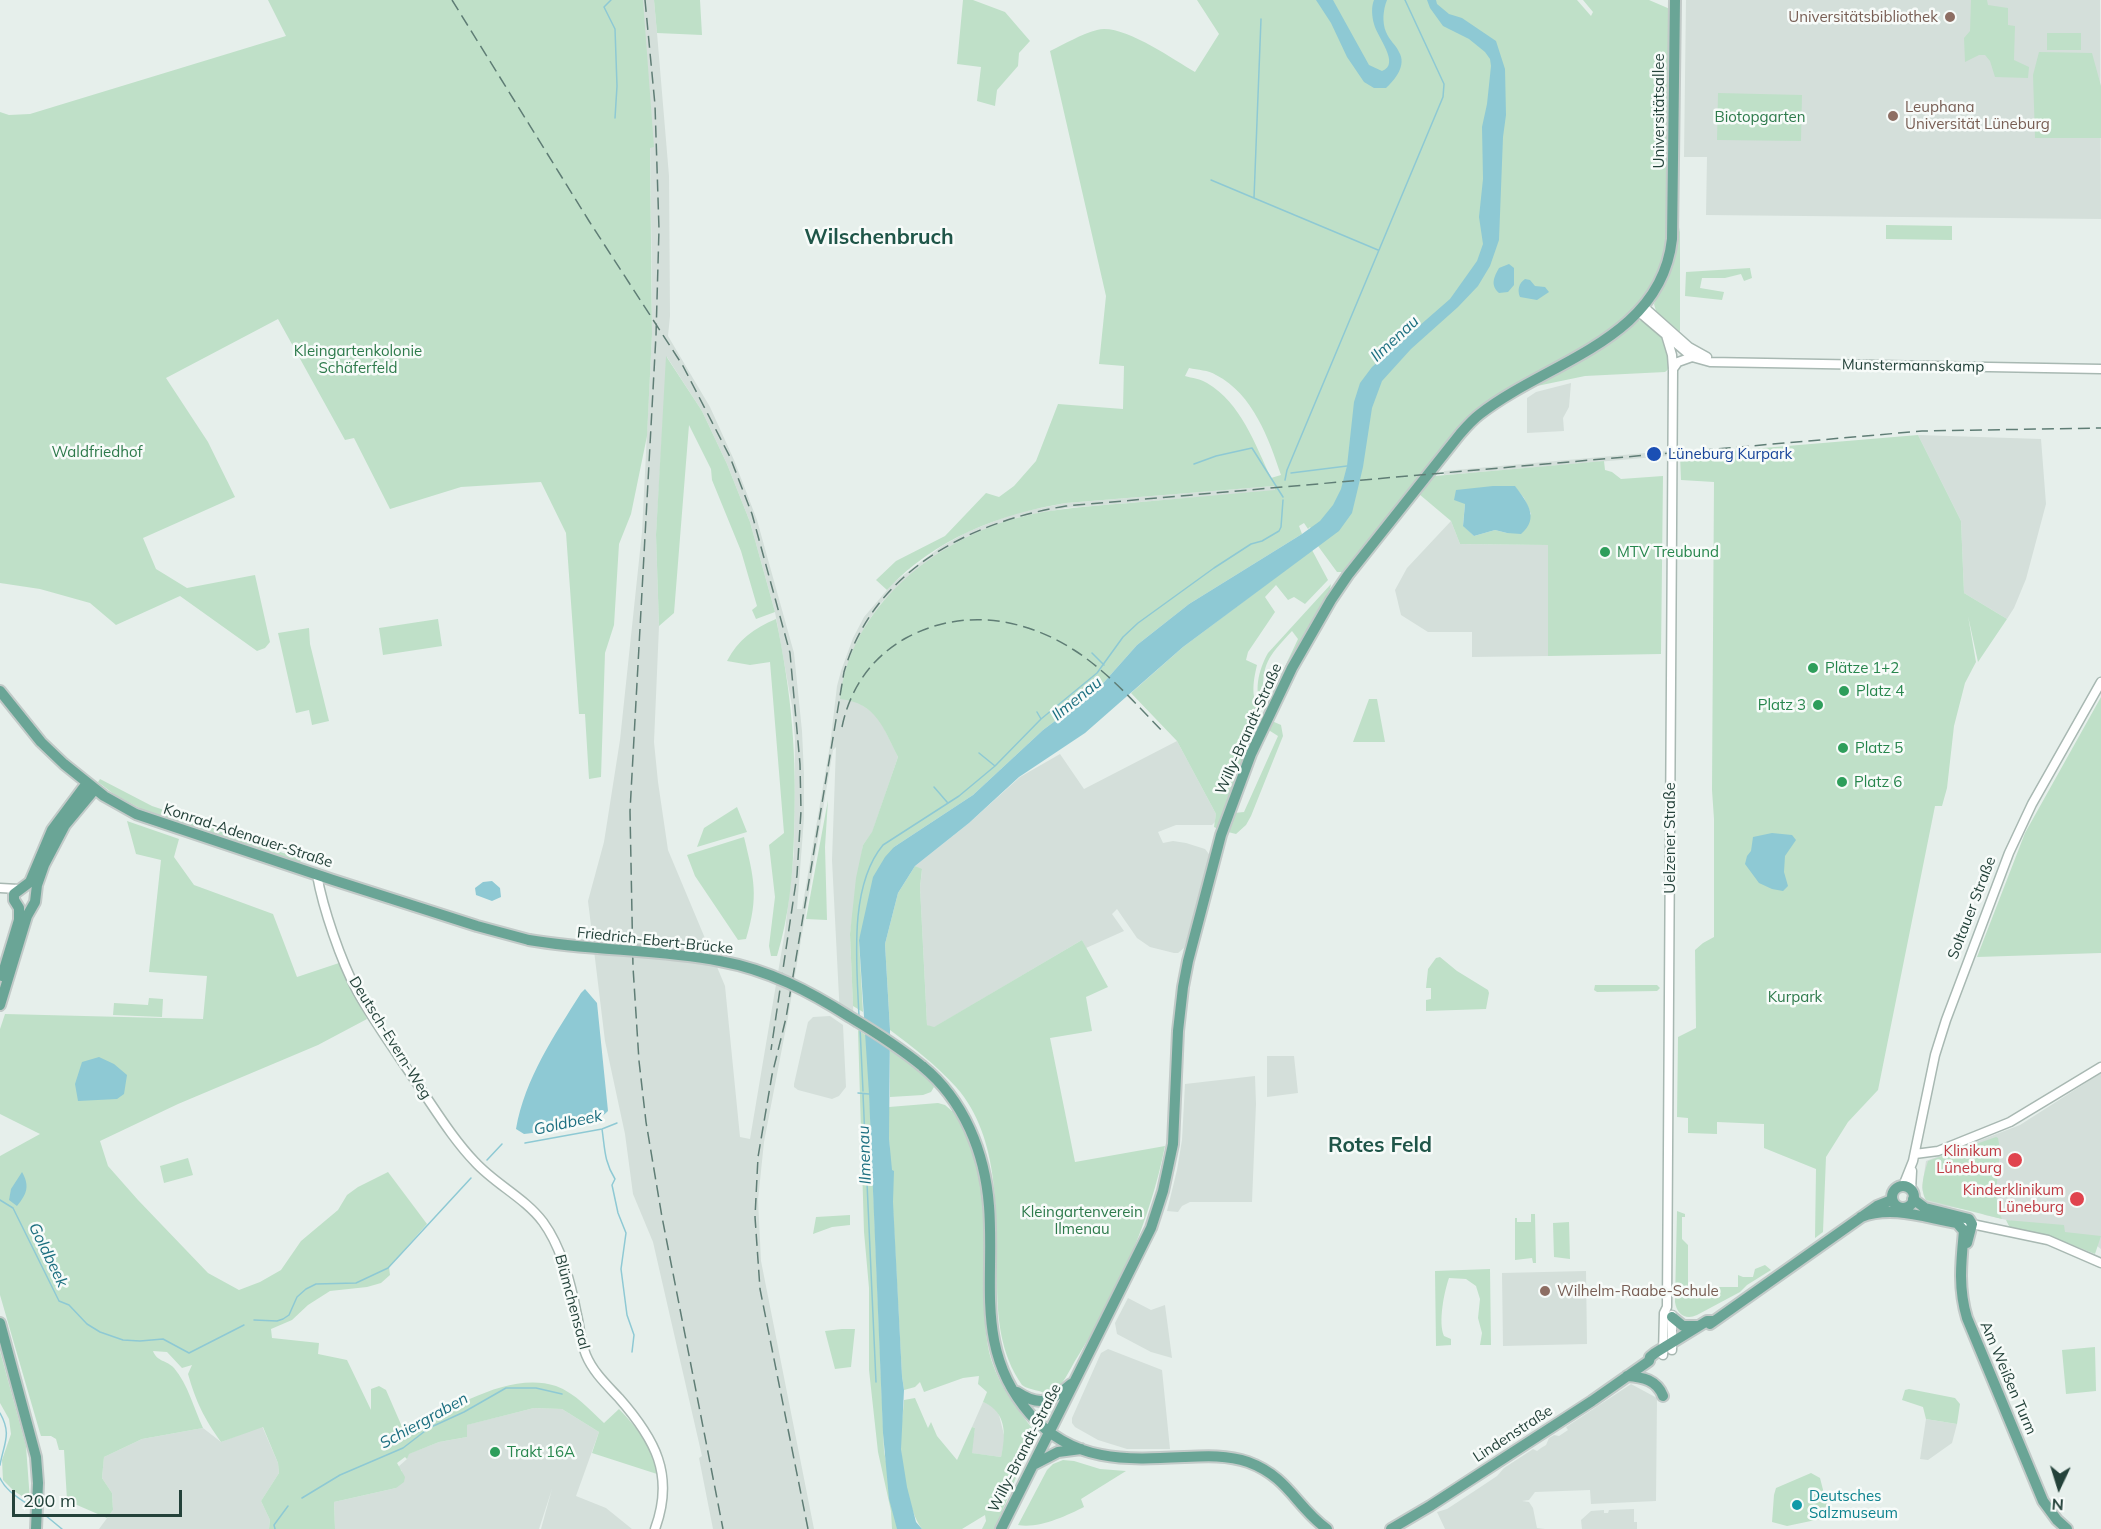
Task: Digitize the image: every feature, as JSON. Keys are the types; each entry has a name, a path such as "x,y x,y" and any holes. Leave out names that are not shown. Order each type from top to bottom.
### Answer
{"main road":[{"name":"Universitätsallee","path":"1673,221 1675,0"},
{"name":"Willy-Brandt-Straße","path":"1001,1529 1144,1245 1163,1191 1173,1144 1181,996 1221,835 1259,737 1311,634 1348,575 1478,415 1501,399 1608,337 1642,310 1659,285 1666,268 1671,248 1673,221"},
{"name":"Konrad-Adenauer-Straße","path":"0,691 50,751 91,786 114,802 149,819 477,926 529,939"},
{"path":"0,981 19,920 15,894 33,876 52,830 91,786"},
{"path":"0,1005 44,865 59,834 91,786"},
{"path":"17,904 27,909 33,901 32,890 22,888"},
{"name":"Friedrich-Ebert-Brücke","path":"529,939 570,946 705,958 758,970 788,981 815,995 880,1035 922,1066 937,1079 955,1101 972,1133 983,1167 989,1208 992,1335 999,1362 1012,1389 1029,1414 1050,1432 1081,1449 1107,1457 1121,1459 1217,1457 1247,1462 1266,1470 1279,1479 1313,1518 1326,1528"},
{"name":"Soltauer Straße","path":"1668,1349 1713,1321 1877,1206 1892,1200 1894,1190 1909,1195"},
{"path":"1892,1200 1899,1207 1909,1195"},
{"path":"1909,1195 1933,1218"},
{"path":"1861,1217 1874,1212 1890,1211 1968,1226 1966,1217 1925,1208 1909,1195"},
{"name":"Am Weißen Turm","path":"1968,1226 1961,1261 1961,1292 1967,1318 2043,1501 2067,1529"},
{"path":"1670,1312 1683,1326 1700,1326"},
{"name":"Soltauer Straße","path":"1668,1349 1707,1321 1713,1321"},
{"path":"0,1323 36,1457 38,1483 36,1529"},
{"name":"Lindenstraße","path":"1391,1529 1592,1401 1649,1361 1653,1362 1668,1349"},
{"path":"1627,1376 1648,1379 1656,1385 1663,1396"},
{"name":"Willy-Brandt-Straße","path":"1012,1389 1035,1401 1046,1401 1076,1380"},
{"path":"1033,1465 1058,1452 1081,1449"}],"street":[{"name":"Munstermannskamp","path":"1642,310 1692,357 1710,362 2101,369"},
{"name":"Munstermannskamp","path":"1642,310 1696,352 1725,363"},
{"name":"Uelzener Straße","path":"1666,335 1672,355 1673,369 1670,1312 1668,1349"},
{"name":"Uelzener Straße","path":"1673,369 1678,346"},
{"path":"1672,355 1678,346"},
{"path":"1673,369 1678,362 1692,357"},
{"name":"Soltauer Straße","path":"1909,1195 1925,1096 1938,1046 2009,853 2032,804 2101,682"},
{"name":"Deutsch-Evern-Weg","path":"317,875 322,897 349,974 357,990 448,1129"},
{"path":"0,890 22,888"},
{"path":"0,890 17,904"},
{"path":"1914,1158 1938,1151 2010,1122 2101,1067"},
{"name":"Blümchensaal","path":"448,1129 474,1161 530,1209 551,1234 573,1296 587,1356 599,1377 646,1430 657,1453 664,1494 661,1513 655,1529"},
{"path":"1968,1226 2048,1240 2101,1263"}],"shaded area":[{"path":"637,0 654,0 669,176 670,316 668,336 710,407 734,460 757,520 794,653 804,775 804,818 797,909 802,909 841,671 853,638 864,617 893,583 942,546 967,532 1015,513 1066,503 1274,486 1275,491 1066,508 1016,518 970,536 944,550 918,569 882,602 858,640 842,687 856,701 878,716 898,757 872,833 863,845 850,934 854,1028 840,1017 832,860 836,747 833,750 788,1017 764,1142 758,1200 761,1261 814,1529 713,1529 699,1458 702,1456 653,1242 633,1194 625,1134 605,1041 588,901 604,842 620,740 642,532 652,334 650,140","holes":["667,357 702,411 727,464 750,522 775,612 792,706 795,739 794,853 785,931 750,1139 740,1137 725,986 668,850 654,742 659,626 656,535"]},
{"name":"Leuphana Universität Lüneburg","path":"1686,0 2100,0 2101,219 1706,215 1707,157 1684,157"},
{"path":"1571,383 1569,407 1563,418 1564,431 1527,433 1527,398 1536,392"},
{"path":"1918,435 2041,439 2046,504 2026,579 2007,619 1964,593 1961,521"},
{"path":"1679,450 1679,455 1444,475 1444,471"},
{"path":"1451,521 1460,544 1548,545 1548,656 1472,657 1472,632 1428,632 1401,615 1395,590 1407,568"},
{"path":"1177,741 1216,814 1212,825 1176,825 1158,832 1163,843 1173,841 1186,843 1205,849 1209,854 1196,912 1184,948 1174,953 1150,947 1137,938 1117,909 1112,914 1124,931 1086,948 1082,940 933,1028 927,1025 920,887 922,870 915,866 969,823 1020,777 1060,754 1084,789"},
{"path":"830,1016 843,1025 846,1087 839,1096 832,1099 794,1087 808,1022 813,1017"},
{"path":"1267,1056 1294,1056 1298,1093 1267,1097"},
{"name":"Klinikum Lüneburg","path":"2101,1073 2101,1249 2093,1243 2064,1233 1980,1212 1929,1203 1925,1199 1922,1188 1926,1161 2020,1125"},
{"path":"1255,1076 1252,1202 1190,1202 1182,1206 1178,1212 1167,1211 1182,1140 1185,1084"},
{"name":"Wilhelm-Raabe-Schule","path":"1586,1271 1587,1344 1503,1346 1502,1273"},
{"path":"1128,1298 1151,1310 1165,1305 1172,1358 1151,1352 1117,1334 1115,1323"},
{"path":"1108,1349 1162,1370 1170,1449 1127,1449 1098,1440 1072,1423 1072,1418 1101,1353"},
{"path":"1631,1384 1657,1398 1656,1501 1591,1504 1590,1490 1535,1492 1529,1500 1522,1501 1529,1502 1533,1508 1537,1528 1545,1529 1445,1529 1437,1512 1447,1509 1476,1490 1533,1449 1537,1451 1546,1445 1549,1438 1554,1435 1559,1436 1568,1430 1566,1427"},
{"path":"983,1402 995,1407 999,1415 1005,1439 1001,1457 971,1453 975,1428 972,1427"},
{"path":"534,1408 562,1409 599,1432 576,1496 606,1508 632,1529 541,1529 552,1489 539,1529 335,1529 334,1502 396,1488 402,1471 398,1467 407,1459 408,1454 439,1442 467,1437 466,1425"},
{"path":"1926,1419 1957,1424 1952,1443 1928,1460 1920,1459"},
{"path":"262,1426 278,1463 279,1473 261,1501 270,1520 269,1529 99,1529 113,1510 112,1493 102,1478 104,1457 142,1439 203,1428 221,1442"},
{"path":"1634,1509 1634,1522 1637,1522 1637,1529 1582,1529 1581,1520 1591,1511 1604,1510 1604,1513 1608,1513 1609,1510"}],"green space":[{"path":"268,0 643,0 654,147 650,148 652,334 647,436 631,514 619,544 614,625 605,653 601,777 589,779 585,714 579,714 566,533 541,482 461,487 390,509 354,438 345,440 278,319 166,378 208,442 235,497 143,538 156,569 187,588 255,575 270,642 265,648 257,651 180,596 116,625 90,603 40,589 0,583 0,112 9,115 30,114 286,36"},
{"path":"654,0 700,0 702,35 657,33"},
{"path":"963,0 973,0 1005,12 1030,41 1019,53 1018,66 997,90 995,106 977,101 981,67 957,64"},
{"path":"1197,0 1577,0 1591,16 1593,12 1583,0 1649,0 1670,9 1668,238 1658,276 1635,310 1607,333 1499,394 1476,411 1443,447 1342,572 1337,572 1318,546 1320,544 1310,527 1308,529 1304,523 1299,526 1302,534 1189,604 1137,645 1098,689 1043,730 973,795 894,847 859,940 863,1012 853,1006 850,934 856,878 863,845 872,832 898,757 883,727 871,711 852,701 840,699 847,666 860,636 878,608 901,583 927,561 955,543 1017,518 1073,508 1275,490 1274,486 1066,503 1041,508 992,522 947,543 925,556 887,590 876,580 896,561 945,536 986,493 999,497 1014,486 1036,461 1058,404 1123,409 1124,366 1099,364 1106,296 1050,51 1085,34 1107,29 1133,37 1195,72 1219,34","holes":["1189,368 1213,373 1229,383 1250,405 1265,433 1281,475 1271,478 1253,438 1238,413 1219,391 1207,383 1185,376"]},
{"path":"1971,0 1987,0 1988,5 2008,8 2008,25 2015,26 2014,60 2029,67 2028,78 1995,77 1990,61 1985,55 1979,55 1965,62 1964,38 1970,31"},
{"path":"2047,33 2081,33 2081,50 2047,50"},
{"path":"2039,52 2092,53 2101,86 2101,138 2035,138 2033,75"},
{"name":"Biotopgarten","path":"1718,93 1802,95 1801,141 1717,140"},
{"path":"1886,225 1952,226 1952,240 1886,239"},
{"path":"1680,227 1680,332 1656,311 1654,304 1674,259"},
{"path":"1750,268 1752,278 1744,281 1741,274 1725,278 1702,278 1700,288 1724,292 1722,300 1685,296 1686,272"},
{"path":"1638,320 1648,322 1665,338 1670,368 1665,372 1585,376 1532,387 1610,342"},
{"path":"666,356 702,411 727,464 750,522 775,612 756,619 752,610 757,606 741,551 712,480 711,469 689,425 674,613 659,626 656,535"},
{"name":"Kurpark","path":"1918,435 1961,521 1964,593 2007,619 1978,662 1968,616 1976,662 1965,683 1954,726 1947,788 1942,806 1935,806 1878,1090 1848,1122 1826,1157 1823,1232 1815,1238 1816,1169 1764,1148 1764,1124 1717,1122 1717,1134 1688,1133 1688,1118 1677,1117 1678,1037 1696,1028 1695,950 1714,937 1712,790 1714,482 1681,480 1680,455"},
{"name":"MTV Treubund","path":"1604,461 1605,470 1621,479 1663,476 1661,654 1548,656 1548,545 1460,544 1451,521 1419,494 1435,476","holes":["1514,486 1524,498 1531,514 1507,533 1495,530 1474,536 1463,525 1465,504"]},
{"path":"1312,550 1328,580 1305,604 1294,597 1288,600 1276,585 1265,597 1275,612 1248,652 1246,660 1257,665 1254,697 1262,714 1218,829 1214,827 1216,814 1177,741 1131,693 1183,647"},
{"path":"1331,584 1300,641 1274,697 1272,694 1298,639 1292,631 1268,662 1264,677 1263,700 1267,705 1264,710 1258,696 1258,681 1268,653"},
{"path":"438,619 442,646 383,655 379,628"},
{"path":"776,619 792,726 795,805 790,895 777,956 771,956 769,946 775,897 769,845 784,833 770,662 750,665 727,661 747,636"},
{"path":"309,628 310,644 329,721 312,725 309,710 296,713 278,633"},
{"path":"2101,697 2101,953 1977,957 2025,833"},
{"path":"1369,699 1377,699 1385,742 1353,742"},
{"path":"1272,721 1281,725 1283,736 1246,825 1236,834 1228,832 1234,813 1244,812 1278,736 1267,729"},
{"path":"100,779 152,806 242,836 283,853 303,857 303,859 296,862 149,813 115,795 98,782"},
{"path":"828,800 825,847 827,920 806,919"},
{"path":"737,807 747,832 697,847 704,828"},
{"path":"127,821 179,839 174,857 194,885 273,914 297,977 339,963 367,1019 318,1045 178,1104 100,1141 108,1166 208,1273 239,1290 260,1282 281,1270 301,1241 338,1210 347,1195 388,1172 427,1224 389,1267 390,1275 381,1283 330,1291 308,1305 292,1320 271,1329 272,1338 319,1343 318,1354 347,1360 371,1410 371,1389 379,1386 386,1390 403,1429 413,1427 501,1387 520,1383 556,1386 576,1397 604,1423 619,1409 648,1446 657,1474 592,1453 599,1432 562,1409 534,1408 467,1425 467,1437 439,1442 409,1454 407,1459 405,1457 397,1463 405,1477 404,1482 396,1488 334,1502 335,1529 269,1529 270,1520 261,1501 279,1473 278,1463 263,1427 221,1442 197,1401 188,1374 192,1365 182,1368 167,1352 153,1351 157,1357 171,1365 179,1374 203,1428 142,1439 104,1457 102,1478 112,1493 113,1510 107,1518 77,1505 64,1504 63,1501 67,1500 64,1450 59,1450 56,1439 51,1436 41,1436 0,1295 0,1156 40,1134 0,1114 0,1029 5,1014 203,1019 207,976 149,972 161,860 136,854"},
{"path":"744,837 754,899 746,939 738,940 695,876 687,855"},
{"name":"Kleingartenverein Ilmenau","path":"915,866 922,869 920,887 927,1025 934,1027 1082,940 1108,987 1086,997 1092,1031 1050,1038 1075,1162 1165,1146 1142,1228 1120,1281 1065,1378 1049,1396 1022,1385 1004,1348 998,1307 993,1179 981,1130 971,1107 956,1087 890,1030 885,944 898,893"},
{"path":"1440,957 1457,971 1488,990 1486,1009 1426,1011 1426,1000 1431,999 1431,988 1426,988 1428,969 1436,958"},
{"path":"1595,985 1657,985 1660,988 1657,991 1597,992 1594,990"},
{"path":"149,998 163,999 162,1017 113,1015 114,1003 148,1005"},
{"path":"858,1030 867,1036 884,1451 899,1529 892,1529 891,1511 878,1452 869,1370 869,1288 864,1232"},
{"path":"890,1047 931,1080 934,1087 931,1092 923,1095 890,1097"},
{"path":"938,1103 952,1111 955,1109 981,1176 986,1220 985,1324 992,1362 1005,1390 1035,1432 1034,1440 995,1529 982,1529 986,1521 985,1515 962,1529 922,1529 913,1512 902,1466 901,1435 904,1400 915,1398 928,1428 931,1422 937,1436 957,1460 972,1427 975,1428 972,1453 1001,1457 1004,1441 1001,1418 991,1406 983,1402 987,1392 978,1384 979,1376 963,1378 924,1392 920,1382 915,1387 904,1390 889,1107"},
{"path":"1996,1137 1999,1148 1997,1199 2002,1219 1926,1200 1923,1186 1928,1161"},
{"path":"188,1158 193,1175 164,1183 160,1166"},
{"path":"1677,1211 1685,1214 1685,1217 1682,1217 1682,1239 1688,1245 1688,1287 1738,1287 1738,1275 1753,1277 1755,1269 1765,1265 1771,1270 1740,1292 1697,1315 1686,1317 1680,1313 1675,1302"},
{"path":"1531,1214 1535,1214 1536,1263 1533,1263 1532,1258 1515,1260 1515,1218 1517,1222 1531,1222"},
{"path":"850,1215 850,1225 832,1227 813,1234 816,1217"},
{"path":"2006,1220 2064,1225 2065,1232 2101,1236 2095,1254 2065,1242 2011,1230"},
{"path":"1569,1222 1570,1259 1554,1257 1553,1223"},
{"path":"1490,1269 1491,1345 1480,1345 1482,1333 1478,1318 1480,1299 1476,1286 1466,1279 1449,1278 1444,1299 1442,1330 1444,1336 1451,1339 1451,1345 1436,1346 1435,1271"},
{"path":"855,1329 851,1367 835,1369 825,1331"},
{"path":"2095,1347 2096,1391 2066,1394 2062,1350"},
{"path":"0,1351 26,1446 30,1501 14,1491 3,1480 2,1460 11,1434 9,1419 0,1403"},
{"path":"1905,1390 1955,1398 1960,1404 1957,1424 1926,1419 1923,1407 1902,1400"},
{"path":"1063,1460 1100,1469 1126,1471 1081,1499 1084,1507 1043,1523 1018,1525 1047,1470 1053,1464"},
{"path":"1811,1473 1820,1478 1830,1517 1787,1526 1772,1522 1776,1488"}],"water":[{"path":"1316,0 1333,0 1369,65 1382,71 1387,68 1389,56 1374,24 1372,9 1374,0 1387,0 1384,16 1385,28 1402,62 1396,77 1386,88 1374,88 1364,82 1347,57 1331,23"},
{"path":"1427,0 1436,0 1437,4 1449,14 1462,18 1496,41 1505,69 1506,115 1499,240 1490,266 1478,286 1411,349 1382,381 1372,408 1363,467 1352,513 1339,531 1183,647 1085,733 1019,777 969,823 915,866 898,893 885,944 890,1030 889,1138 892,1170 894,1171 893,1202 904,1390 901,1449 916,1522 922,1529 897,1529 889,1499 883,1433 869,1094 859,940 873,877 894,847 973,795 1043,730 1098,689 1137,645 1189,604 1302,534 1320,521 1333,505 1341,489 1347,466 1354,402 1360,383 1372,367 1450,299 1477,261 1483,244 1479,217 1483,179 1482,127 1487,104 1490,59 1469,39 1443,26"},
{"path":"1509,264 1514,268 1514,285 1508,292 1499,293 1494,287 1494,278 1499,268"},
{"path":"1525,279 1530,280 1535,286 1545,287 1549,292 1537,300 1520,297 1519,287"},
{"path":"1515,486 1524,498 1531,516 1527,528 1521,534 1495,530 1474,536 1463,526 1465,504 1454,500 1456,490"},
{"path":"1772,833 1792,835 1796,840 1785,856 1784,872 1788,886 1783,891 1759,883 1745,864 1751,851 1753,837"},
{"path":"492,881 500,888 501,897 492,901 476,895 475,888 483,882"},
{"path":"585,989 597,1003 608,1111 601,1117 581,1125 524,1134 516,1129 520,1110 533,1075 551,1041"},
{"path":"99,1057 114,1064 127,1075 124,1094 117,1099 78,1101 75,1084 82,1062"},
{"path":"22,1172 26,1190 17,1206 9,1200 11,1189"}],"waterway":[{"path":"611,0 604,7 615,29 617,86 615,118"},
{"path":"1285,480 1287,470 1443,97 1444,84 1405,0"},
{"path":"1254,198 1261,19"},
{"path":"1211,180 1378,250"},
{"path":"1194,464 1216,456 1252,448 1283,497"},
{"path":"1291,473 1347,466"},
{"name":"Ilmenau","path":"859,1017 856,951 859,904 872,862 883,845 959,796 995,766 1041,719 1097,673 1123,637 1138,623 1214,568 1251,544 1262,541 1279,531 1283,500"},
{"path":"1092,653 1104,665"},
{"path":"1037,712 1041,719"},
{"path":"979,753 995,766"},
{"path":"934,787 947,802"},
{"path":"860,1028 863,1091"},
{"name":"Goldbeek","path":"858,1093 869,1094"},
{"name":"Ilmenau","path":"863,1094 876,1382"},
{"name":"Goldbeek","path":"525,1143 602,1129 617,1123"},
{"name":"Schiergraben","path":"602,1129 607,1161 615,1179 612,1185 618,1213 626,1233 621,1269 627,1315 634,1335 632,1352"},
{"name":"Goldbeek","path":"487,1160 502,1144"},
{"name":"Goldbeek","path":"254,1320 283,1319 289,1315 297,1297 316,1284 356,1283 388,1268 471,1178"},
{"name":"Goldbeek","path":"0,1200 13,1208 59,1301 69,1305 87,1324 100,1332 123,1340 163,1339 189,1353 244,1325"},
{"name":"Schiergraben","path":"302,1498 340,1475 403,1448 429,1428 464,1412 506,1388 536,1388 562,1394"},
{"name":"Schiergraben","path":"0,1413 6,1427 0,1465"},
{"name":"Schiergraben","path":"0,1478 9,1490 30,1506"},
{"name":"Schiergraben","path":"275,1529 274,1525 288,1506"},
{"name":"Schiergraben","path":"45,1515 62,1529"}],"railway":[{"path":"452,0 589,221 683,366 730,457 752,514 790,653 800,764 801,811 797,875 771,1050"},
{"path":"645,0 655,105 659,229 656,335 630,811 633,967 639,1061 646,1122 662,1217 723,1529"},
{"path":"808,1529 760,1289 755,1217 758,1157 772,1075 786,1018 844,672 858,637 877,606 901,579 930,557 994,524 1066,506 1922,431 2101,428"},
{"path":"842,727 851,699 864,675 883,654 894,646 927,629 948,623 992,620 1034,630 1074,650 1110,678 1164,733"}],"place":[{"name":"Universitätsbibliothek","path":"1950,17"},
{"name":"Leuphana Universität Lüneburg","path":"1893,116"},
{"name":"Lüneburg Kurpark","path":"1654,454"},
{"name":"MTV Treubund","path":"1605,552"},
{"name":"Plätze 1+2","path":"1813,668"},
{"name":"Platz 4","path":"1844,691"},
{"name":"Platz 3","path":"1818,705"},
{"name":"Platz 5","path":"1843,748"},
{"name":"Platz 6","path":"1842,782"},
{"name":"Klinikum Lüneburg","path":"2015,1160"},
{"name":"Kinderklinikum Lüneburg","path":"2077,1199"},
{"name":"Wilhelm-Raabe-Schule","path":"1545,1291"},
{"name":"Trakt 16A","path":"495,1452"},
{"name":"Deutsches Salzmuseum","path":"1797,1505"}],"district":[{"name":"Wilschenbruch","path":"879,238"},
{"name":"Rotes Feld","path":"1380,1146"}],"park label":[{"name":"Kleingartenkolonie Schäferfeld","path":"358,360"},
{"name":"Waldfriedhof","path":"97,452"}]}
